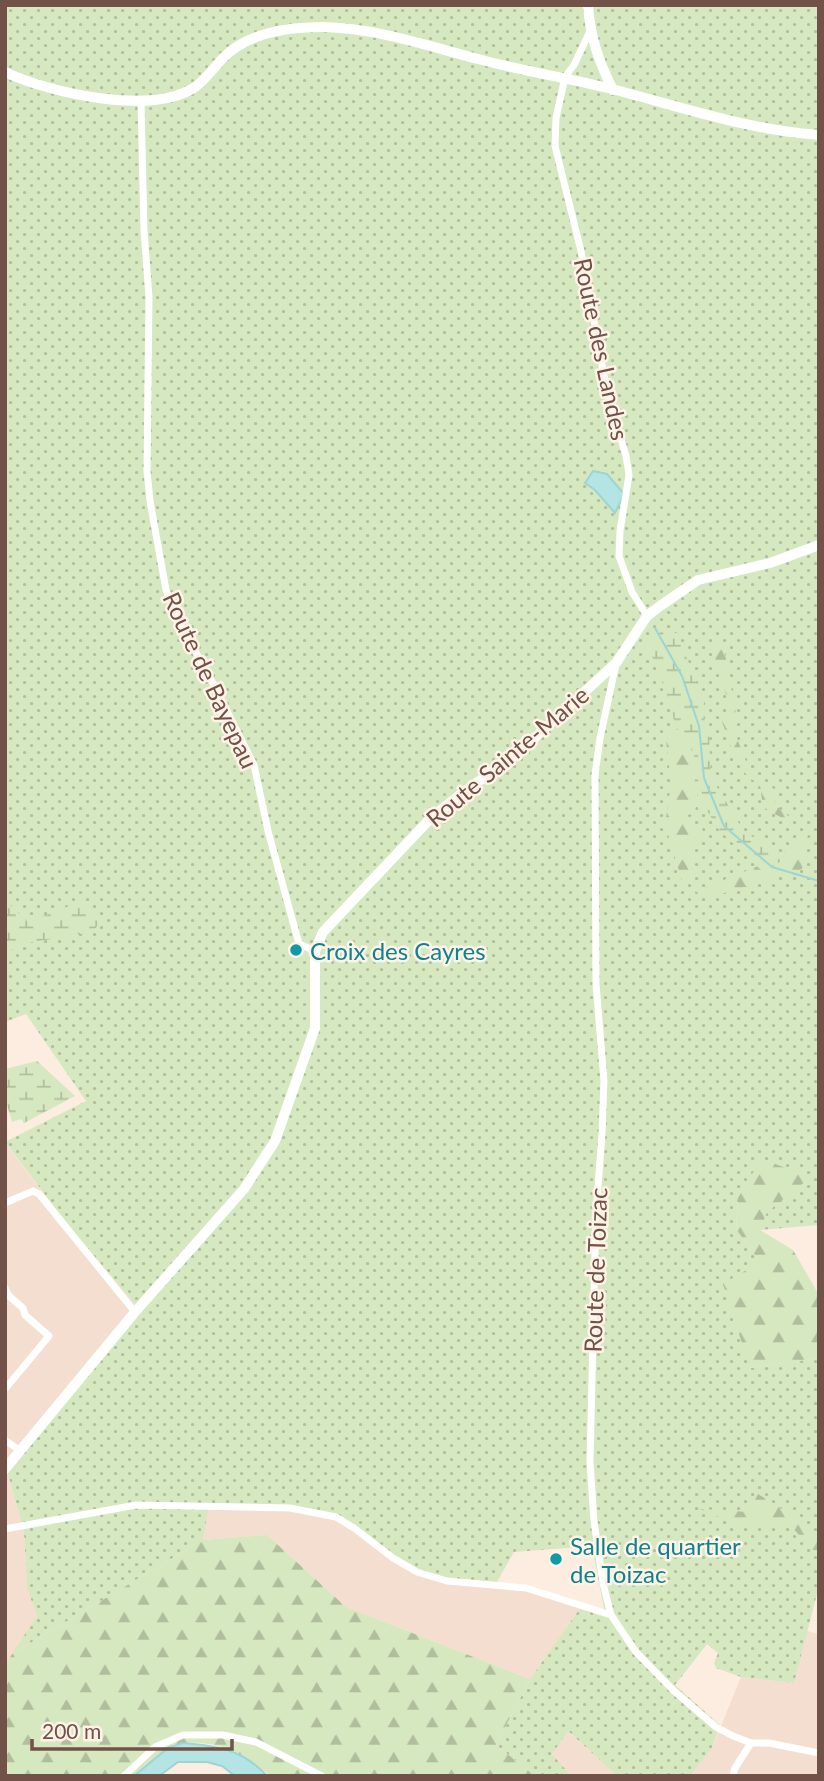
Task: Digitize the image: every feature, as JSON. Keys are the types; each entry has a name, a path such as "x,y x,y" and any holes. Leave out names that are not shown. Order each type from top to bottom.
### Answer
{"street":[{"path":"588,5 590,32 600,64 614,90"},
{"path":"5,72 22,80 66,92 119,101 141,101 168,97 193,89 226,55 253,37 282,30 322,27 380,34 523,71 565,77 784,133 819,135"},
{"name":"Route des Landes","path":"590,32 565,77 556,118 555,146 581,251 607,392 628,466 628,492 620,531 619,556 632,592 647,616"},
{"name":"Route de Bayepau","path":"141,101 144,232 149,297 147,471 166,590 179,622 254,765 268,831 299,944 315,951"},
{"name":"Route Sainte-Marie","path":"315,951 323,932 375,874 430,819 517,754 616,663 647,616 698,580 770,563 819,545"},
{"name":"Route de Toizac","path":"616,663 595,775 596,984 604,1081 603,1134 596,1213 590,1462 594,1521 603,1583 611,1615 636,1652 674,1691 716,1727 751,1743 769,1743 819,1753"},
{"path":"5,1469 135,1312 244,1189 275,1141 315,1028 315,951"},
{"path":"5,1203 33,1191 38,1194 135,1312"},
{"path":"5,1288 9,1296 23,1308 25,1315 49,1336 5,1389"},
{"path":"5,1440 19,1450"},
{"path":"5,1529 117,1507 162,1504 208,1508 290,1508 336,1517 417,1572 447,1581 526,1588 611,1615"},
{"path":"124,1776 155,1746 183,1735 223,1735 256,1742 322,1776"},
{"path":"733,1776 751,1743"}],"shaded area":[{"path":"5,1143 72,1231 136,1305 5,1463"},
{"path":"5,1463 24,1532 27,1588 37,1616 5,1666"},
{"path":"207,1509 290,1512 334,1519 413,1570 533,1592 581,1607 530,1679 346,1607 267,1535 203,1540"},
{"path":"807,1631 819,1634 819,1776 690,1776 712,1748 741,1677 794,1683"},
{"path":"567,1731 617,1776 571,1776 552,1754"}],"green space":[{"path":"5,5 819,5 819,1225 759,1230 767,1212 810,1177 738,1198 736,1229 757,1258 753,1266 750,1368 819,1358 819,1586 794,1683 741,1677 716,1668 714,1663 718,1653 707,1644 675,1685 720,1725 712,1748 690,1776 617,1776 568,1731 552,1754 571,1776 535,1776 496,1745 530,1679 581,1607 605,1614 592,1546 514,1552 494,1587 440,1580 413,1570 334,1519 290,1512 208,1509 203,1540 12,1654 37,1616 27,1588 24,1532 5,1463 136,1305 72,1230 5,1142 86,1101 26,1014 5,1022"},
{"path":"660,632 677,633 704,701 703,715 709,732 711,777 743,830 785,859 763,872 718,829 695,790 694,754 675,725 654,660 645,647"},
{"path":"723,642 736,714 736,736 750,771 774,789 775,805 791,818 789,822 763,807 760,784 740,766 722,722 729,703 716,665 714,647"},
{"path":"680,720 695,741 699,782 695,813 680,817 690,828 702,824 703,840 691,854 693,883 683,884 665,825 671,784 666,740"},
{"path":"808,834 802,869 715,896 695,892 775,859"},
{"path":"5,900 28,922 74,904 88,902 98,923 96,928 86,933 28,943 5,952"},
{"path":"37,1061 75,1096 24,1123 21,1119 12,1122 5,1098 5,1069"},
{"path":"761,1159 811,1177 767,1212 760,1230 793,1250 819,1295 819,1358 750,1368 723,1284 753,1266 757,1258 736,1229 738,1198"},
{"path":"758,1494 798,1519 819,1538 819,1550 813,1550 789,1524 735,1524 700,1509 749,1512"},
{"path":"267,1535 346,1607 530,1679 496,1745 535,1776 275,1776 230,1749 185,1743 150,1762 134,1776 5,1776 5,1666 12,1654 203,1540"}],"water":[{"path":"593,471 607,474 624,494 615,513 595,490 585,483"},
{"path":"183,1743 229,1750 248,1760 267,1776 235,1776 222,1766 207,1762 178,1762 159,1776 134,1776 168,1748"}],"waterway":[{"path":"655,628 682,676 699,726 704,778 724,826 772,867 819,881"}],"place":[{"name":"Croix des Cayres","path":"296,950"},
{"name":"Salle de quartier de Toizac","path":"556,1559"}]}
